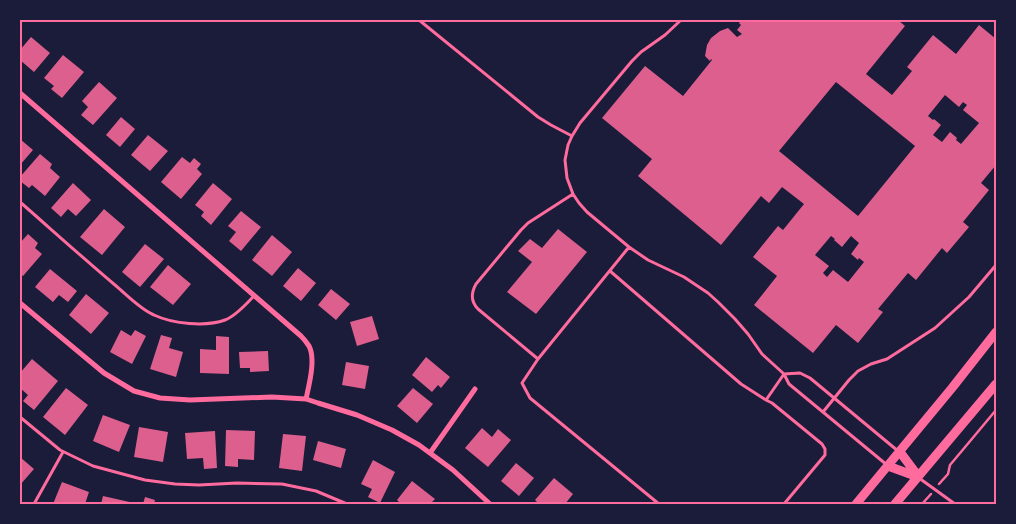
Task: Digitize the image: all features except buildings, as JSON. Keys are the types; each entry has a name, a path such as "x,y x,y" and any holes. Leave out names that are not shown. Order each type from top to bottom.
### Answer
{"main road":[{"path":"856,504 996,332"},
{"path":"895,504 996,384"},
{"path":"900,452 918,476"},
{"path":"888,466 918,476"}],"street":[{"path":"20,93 301,336 312,352 306,399"},
{"path":"20,303 104,373 134,390 160,398 190,400 255,396 306,399 358,415 419,445 453,470 490,504"},
{"path":"430,453 475,389"}],"lane":[{"path":"419,20 538,117 551,126 572,136"},
{"path":"681,20 632,61 580,123 568,145 565,160 566,178 573,194 587,212 629,247 648,260 684,277 708,293 735,319 762,354 784,374 789,384 888,466"},
{"path":"538,359 476,307 473,302 473,291 476,284 520,230 573,194"},
{"path":"20,202 101,274 153,315 174,322 215,323 227,320 254,296"},
{"path":"629,247 538,359 522,383 530,398 659,504"},
{"path":"823,412 849,380 861,369 887,359 935,328 969,297 996,265"},
{"path":"610,271 741,384 772,403 822,444 825,449 825,455 784,504"},
{"path":"766,400 784,374 800,372 900,452"},
{"path":"20,417 57,449 94,466 145,480 199,485 237,483 282,484 316,491 347,504"},
{"path":"34,504 63,452"},
{"path":"918,476 955,504"}],"path":[{"path":"943,480 948,474 950,465 996,410"}]}
